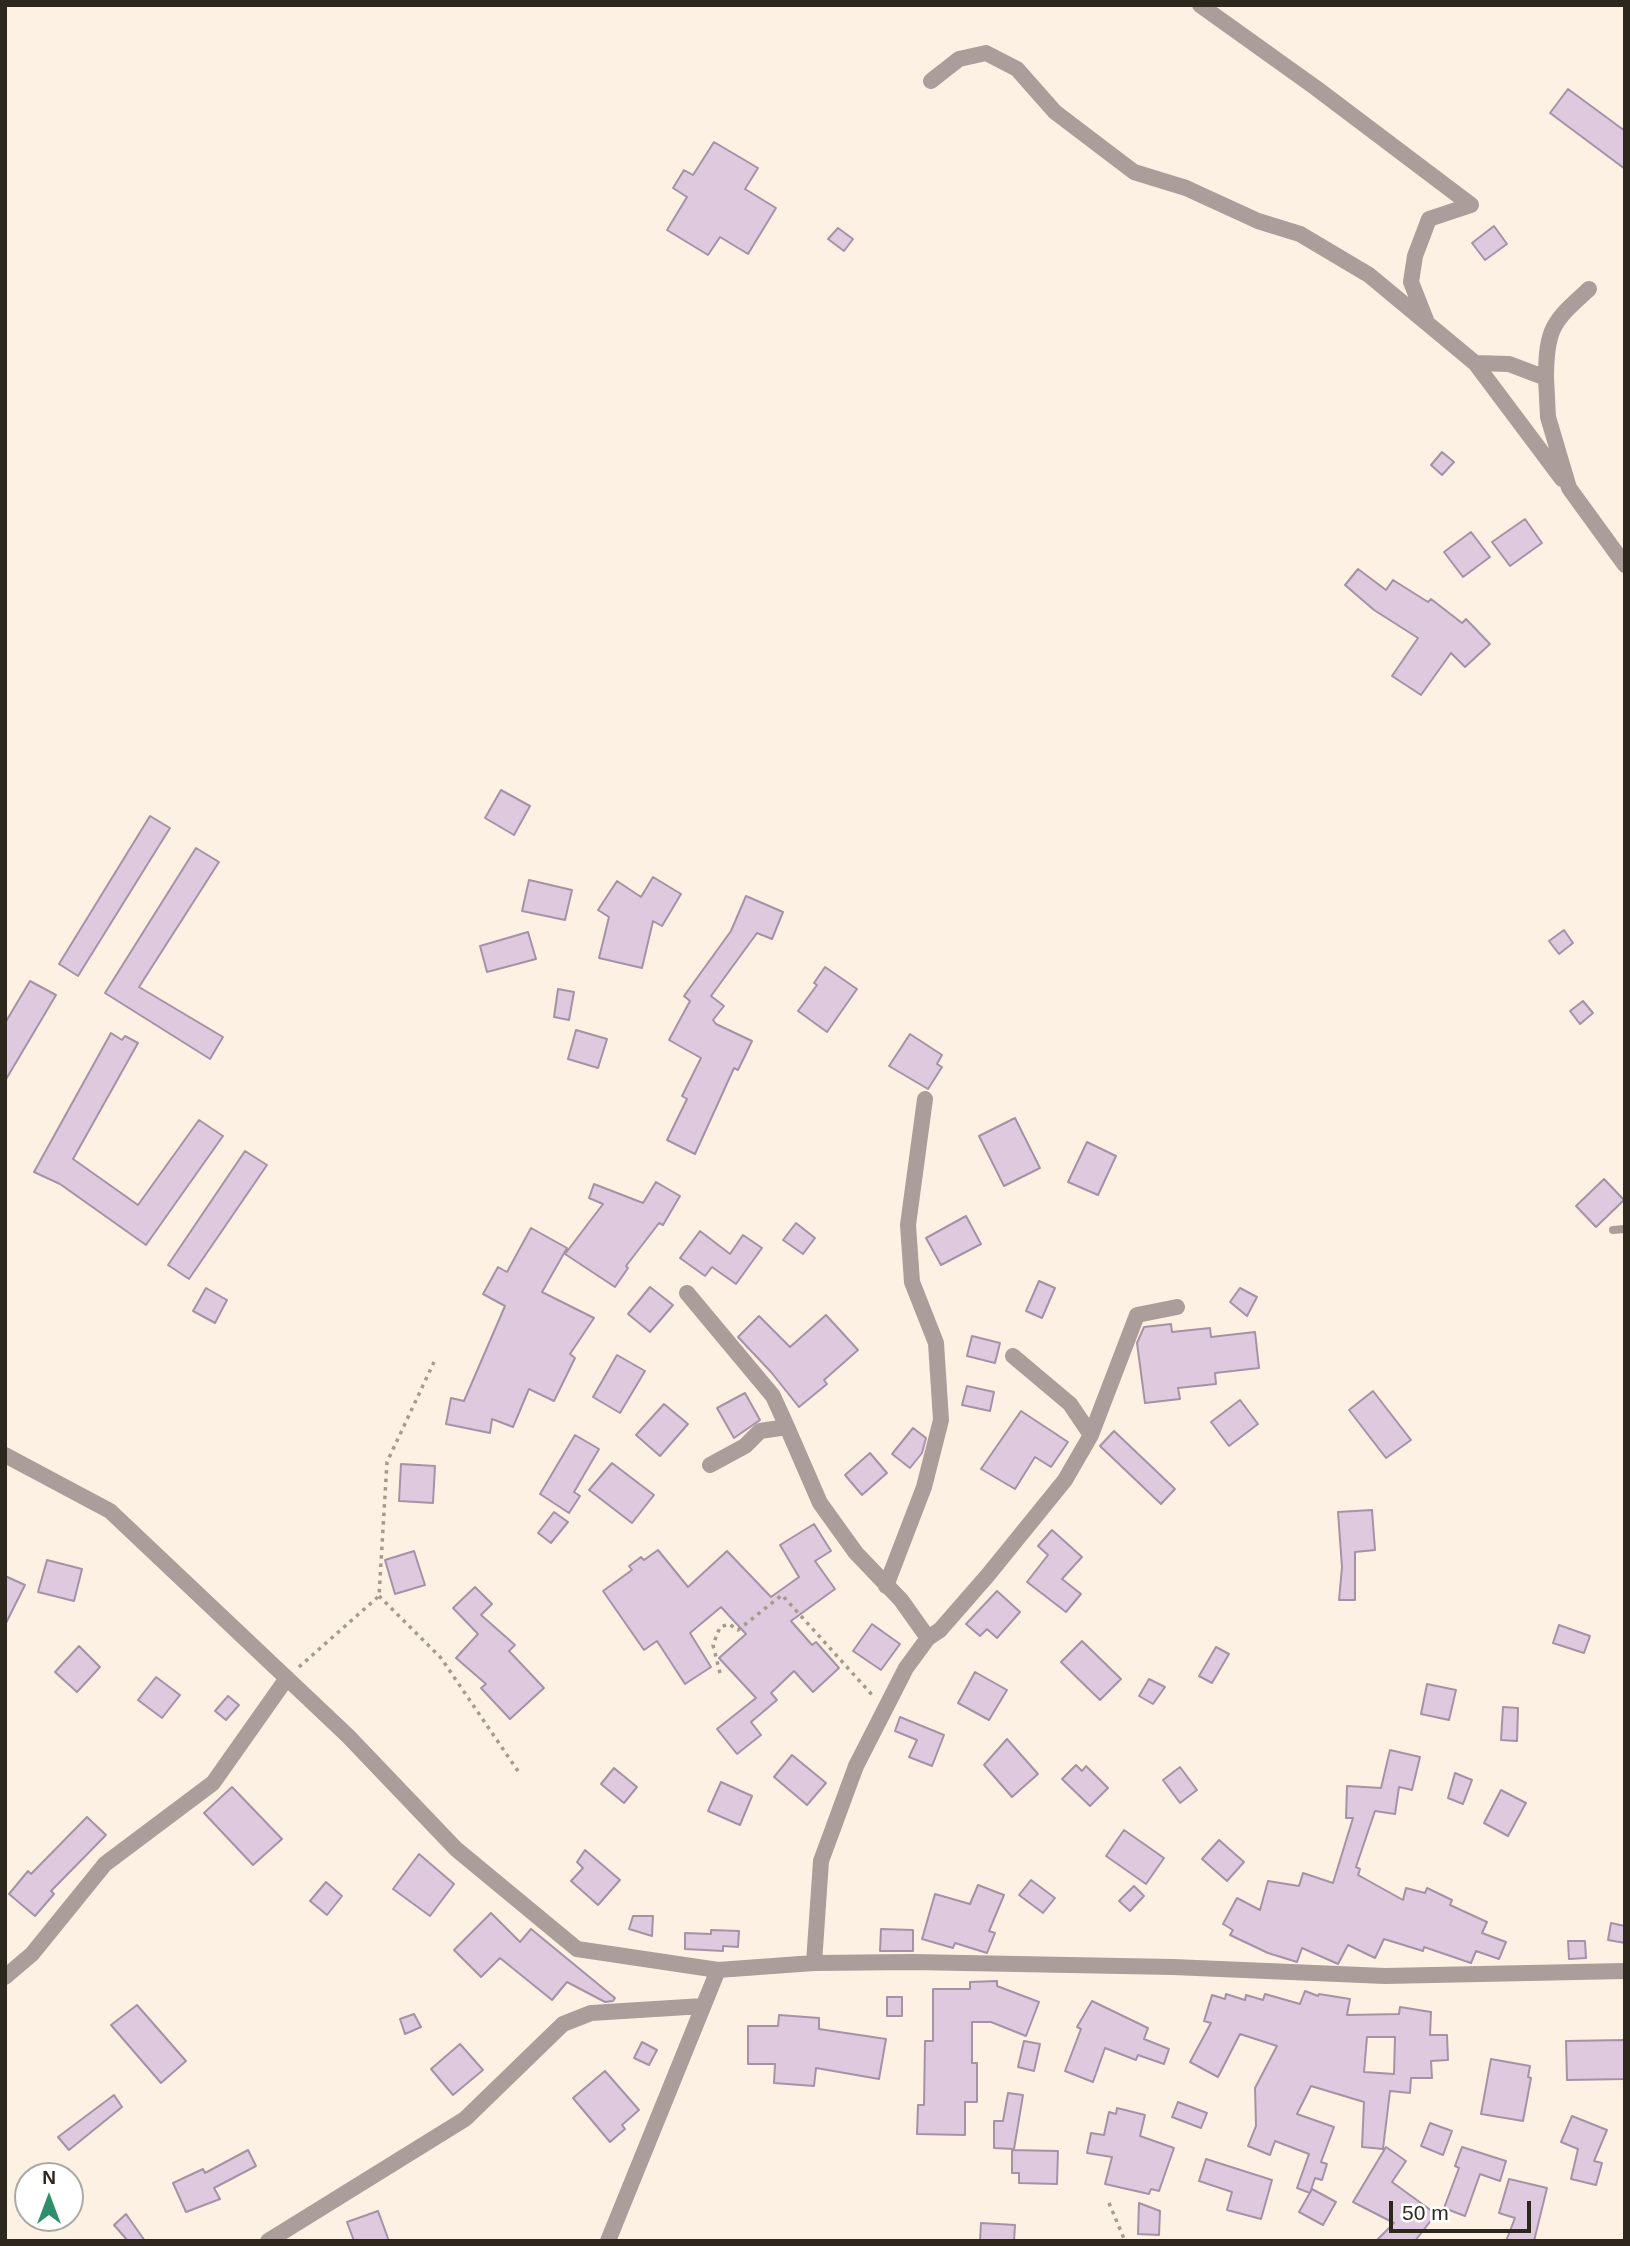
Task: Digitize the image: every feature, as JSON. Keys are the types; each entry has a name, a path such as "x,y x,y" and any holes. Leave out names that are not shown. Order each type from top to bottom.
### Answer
{"street":[{"path":"1200,5 1471,205 1429,219 1422,234 1411,282 1427,323"},
{"path":"931,81 959,59 986,53 1017,68 1055,112 1135,172 1186,188 1258,221 1300,234 1369,275 1475,363 1625,565"},
{"path":"1569,488 1548,417 1546,353 1556,319 1589,289"},
{"path":"1475,363 1509,363 1546,378"},
{"path":"886,1586 924,1488 941,1420 936,1343 912,1282 908,1225 925,1098"},
{"path":"687,1293 773,1396 820,1503 856,1553 901,1600 928,1638"},
{"path":"814,1963 821,1861 856,1766 906,1668 928,1638 940,1630 1065,1480 1091,1435 1137,1315 1177,1307"},
{"path":"1013,1356 1070,1404 1091,1435"},
{"path":"710,1465 738,1451 760,1431 787,1427"},
{"path":"5,1455 110,1511 287,1678 456,1849 577,1949 718,1970 814,1963 1173,1967 1385,1976 1625,1971"},
{"path":"5,1977 32,1954 106,1864 213,1783 287,1678"},
{"path":"608,2241 718,1970"},
{"path":"268,2241 465,2119 563,2024 591,2013 703,2006"}],"lane":[{"path":"1613,1230 1625,1229"}],"path":[{"path":"287,1678 379,1597 387,1462 434,1362"},
{"path":"720,1673 713,1645 720,1628 729,1624 738,1630 782,1595 883,1706"},
{"path":"379,1597 441,1658 520,1774"},
{"path":"1109,2203 1125,2241"}],"building":[{"path":"1568,89 1625,131 1625,169 1550,113"},
{"path":"714,142 758,168 745,189 776,208 748,254 720,237 708,255 667,230 687,197 673,188 684,170 693,175"},
{"path":"1494,226 1507,244 1485,260 1472,243"},
{"path":"838,228 853,239 844,251 828,239"},
{"path":"1442,452 1454,462 1442,475 1431,465"},
{"path":"1525,519 1542,543 1510,566 1492,542"},
{"path":"1471,532 1490,557 1463,577 1444,552"},
{"path":"1358,569 1386,590 1393,580 1428,602 1431,599 1462,623 1466,619 1490,644 1465,667 1451,653 1421,695 1392,676 1418,638 1374,610 1345,585"},
{"path":"501,790 530,806 514,835 485,818"},
{"path":"150,816 170,828 78,976 59,964"},
{"path":"196,848 219,862 139,987 223,1037 210,1059 105,993"},
{"path":"653,877 681,894 662,926 653,921 642,968 599,958 609,917 598,910 617,881 641,897"},
{"path":"529,880 572,890 565,920 522,911"},
{"path":"746,896 783,912 772,939 757,933 711,996 724,1006 713,1020 716,1024 752,1041 738,1070 734,1068 695,1154 667,1140 687,1099 682,1096 701,1058 669,1040 690,1001 684,996 731,931"},
{"path":"1564,930 1573,943 1559,954 1549,941"},
{"path":"528,932 536,959 487,972 480,946"},
{"path":"825,967 857,989 827,1032 798,1011 817,985 814,983"},
{"path":"30,981 56,995 5,1081 5,1023"},
{"path":"558,989 574,992 569,1020 554,1017"},
{"path":"1583,1001 1593,1013 1580,1024 1570,1011"},
{"path":"576,1030 607,1039 598,1068 568,1059"},
{"path":"111,1033 122,1040 125,1036 138,1043 73,1159 138,1205 199,1120 223,1136 146,1245 60,1184 34,1172"},
{"path":"910,1034 942,1055 937,1064 942,1067 928,1089 889,1066"},
{"path":"1015,1118 1040,1168 1004,1186 979,1136"},
{"path":"1087,1142 1116,1156 1098,1195 1068,1182"},
{"path":"245,1151 267,1165 189,1279 168,1265"},
{"path":"1604,1179 1624,1200 1596,1227 1576,1206"},
{"path":"656,1182 680,1196 663,1225 659,1223 626,1266 628,1268 615,1287 565,1254 603,1204 589,1198 594,1184 643,1203"},
{"path":"966,1216 981,1244 941,1265 926,1238"},
{"path":"796,1223 815,1238 803,1254 783,1240"},
{"path":"531,1228 567,1248 542,1292 594,1318 570,1354 575,1358 554,1401 529,1389 513,1427 492,1419 490,1433 446,1424 451,1398 464,1401 505,1306 483,1294 498,1267 507,1272"},
{"path":"700,1231 730,1254 743,1235 762,1248 736,1284 712,1267 705,1276 680,1258"},
{"path":"1039,1281 1055,1288 1042,1318 1026,1311"},
{"path":"650,1287 673,1305 650,1332 628,1314"},
{"path":"206,1288 227,1300 215,1323 193,1311"},
{"path":"1240,1288 1257,1297 1247,1316 1230,1302"},
{"path":"826,1315 858,1350 824,1380 827,1384 799,1407 738,1337 759,1316 790,1347"},
{"path":"1171,1324 1172,1332 1210,1328 1211,1337 1255,1332 1259,1368 1215,1373 1216,1384 1178,1388 1180,1399 1145,1403 1137,1343 1144,1327"},
{"path":"972,1336 1000,1343 995,1363 967,1356"},
{"path":"617,1355 645,1371 620,1413 593,1397"},
{"path":"967,1386 994,1392 990,1411 962,1405"},
{"path":"1373,1391 1411,1440 1386,1458 1349,1410"},
{"path":"745,1393 760,1420 734,1438 717,1408"},
{"path":"1240,1400 1258,1424 1229,1446 1211,1422"},
{"path":"664,1404 688,1424 660,1456 636,1435"},
{"path":"1021,1411 1068,1442 1051,1467 1035,1457 1015,1489 981,1469"},
{"path":"913,1428 926,1438 922,1453 910,1468 892,1454"},
{"path":"1114,1431 1175,1489 1161,1504 1100,1446"},
{"path":"575,1435 599,1449 574,1492 580,1496 569,1513 540,1494"},
{"path":"870,1453 887,1473 862,1495 845,1475"},
{"path":"612,1463 654,1495 632,1523 589,1490"},
{"path":"401,1464 435,1466 433,1503 399,1501"},
{"path":"1372,1510 1375,1550 1355,1552 1355,1600 1339,1600 1342,1567 1338,1512"},
{"path":"554,1512 568,1522 551,1543 538,1533"},
{"path":"814,1524 831,1551 815,1561 835,1589 791,1621 812,1645 816,1642 839,1668 813,1692 794,1671 771,1693 777,1700 751,1722 761,1735 737,1754 717,1729 756,1698 719,1658 746,1634 721,1607 690,1633 711,1667 685,1684 657,1641 644,1650 603,1591 632,1570 629,1566 641,1557 644,1560 658,1550 688,1587 727,1551 771,1597 799,1577 780,1545"},
{"path":"1052,1530 1082,1557 1062,1579 1081,1594 1066,1612 1027,1582 1048,1555 1038,1546"},
{"path":"414,1551 425,1585 395,1594 385,1560"},
{"path":"47,1560 82,1569 74,1601 38,1592"},
{"path":"5,1576 25,1585 5,1625"},
{"path":"475,1587 492,1604 481,1615 515,1645 509,1651 544,1688 510,1719 481,1688 486,1684 456,1658 478,1634 453,1608"},
{"path":"997,1591 1020,1612 997,1638 987,1629 980,1636 966,1624"},
{"path":"872,1624 900,1644 881,1670 853,1651"},
{"path":"1559,1625 1590,1636 1584,1653 1553,1643"},
{"path":"1082,1641 1121,1679 1100,1700 1061,1662"},
{"path":"79,1646 100,1667 77,1692 55,1672"},
{"path":"1216,1647 1229,1654 1212,1683 1199,1676"},
{"path":"975,1672 1007,1690 989,1720 958,1703"},
{"path":"156,1677 180,1695 162,1718 138,1700"},
{"path":"1149,1679 1165,1687 1153,1704 1139,1696"},
{"path":"1427,1684 1456,1690 1449,1720 1421,1714"},
{"path":"228,1696 239,1705 226,1720 215,1711"},
{"path":"1503,1707 1518,1708 1517,1741 1501,1740"},
{"path":"900,1717 944,1735 932,1766 909,1757 917,1740 895,1731"},
{"path":"1007,1739 1038,1774 1012,1797 984,1765"},
{"path":"1390,1750 1420,1757 1412,1790 1399,1787 1395,1814 1375,1811 1356,1867 1360,1869 1358,1875 1403,1900 1406,1888 1425,1893 1427,1888 1452,1900 1450,1905 1487,1922 1482,1933 1506,1942 1499,1959 1476,1951 1471,1963 1424,1947 1423,1951 1384,1939 1375,1958 1348,1945 1338,1964 1302,1948 1297,1962 1268,1953 1230,1935 1233,1930 1223,1924 1237,1898 1260,1910 1268,1881 1299,1886 1303,1873 1333,1883 1353,1818 1346,1818 1347,1786 1381,1788"},
{"path":"792,1755 826,1783 807,1805 774,1777"},
{"path":"1076,1765 1082,1771 1086,1766 1108,1788 1090,1806 1062,1779"},
{"path":"1180,1767 1197,1790 1180,1803 1163,1780"},
{"path":"614,1768 637,1787 624,1803 601,1784"},
{"path":"1455,1773 1472,1780 1463,1804 1448,1798"},
{"path":"721,1782 752,1796 740,1825 708,1811"},
{"path":"232,1787 282,1839 253,1865 204,1813"},
{"path":"1501,1790 1526,1803 1508,1836 1484,1823"},
{"path":"87,1817 106,1835 51,1891 54,1894 35,1916 9,1894 28,1871 31,1874"},
{"path":"1124,1830 1164,1858 1146,1884 1106,1856"},
{"path":"1219,1840 1244,1862 1227,1881 1202,1859"},
{"path":"585,1850 620,1880 598,1905 571,1881 583,1868 577,1862"},
{"path":"419,1854 454,1884 430,1916 393,1889"},
{"path":"1031,1880 1055,1898 1043,1913 1019,1895"},
{"path":"326,1882 342,1896 327,1915 310,1901"},
{"path":"978,1885 1004,1895 989,1931 995,1933 987,1953 955,1943 953,1948 922,1939 935,1894 970,1904"},
{"path":"1134,1886 1144,1896 1130,1911 1119,1901"},
{"path":"491,1913 520,1942 531,1929 615,1998 613,2001 605,2002 567,1982 552,2000 500,1958 481,1977 454,1950"},
{"path":"633,1916 653,1916 652,1936 629,1929"},
{"path":"1611,1923 1625,1926 1625,1943 1608,1940"},
{"path":"881,1929 913,1930 913,1951 880,1951"},
{"path":"711,1930 739,1931 738,1947 723,1946 723,1951 685,1949 685,1933 711,1934"},
{"path":"1568,1941 1585,1941 1586,1958 1569,1959"},
{"path":"997,1981 997,1986 1039,2002 1026,2036 991,2022 972,2022 972,2063 977,2063 977,2102 965,2102 965,2135 917,2134 918,2105 924,2105 925,2041 933,2041 933,1989 970,1989 970,1982"},
{"path":"1305,1991 1318,1996 1350,1999 1347,2015 1399,2014 1400,2007 1431,2012 1430,2035 1447,2035 1448,2060 1431,2061 1432,2078 1411,2078 1410,2093 1390,2091 1383,2149 1362,2147 1364,2102 1311,2086 1297,2114 1334,2127 1321,2162 1327,2164 1322,2180 1315,2178 1310,2193 1297,2188 1309,2154 1275,2141 1270,2155 1248,2146 1256,2126 1255,2088 1277,2046 1240,2034 1218,2077 1190,2062 1211,2023 1204,2021 1212,1995 1225,1999 1226,1994 1245,2000 1246,1995 1263,2000 1265,1994 1300,2004","holes":["1367,2037 1395,2037 1394,2074 1364,2072"]},
{"path":"887,1997 902,1997 902,2016 887,2016"},
{"path":"1092,2001 1148,2028 1144,2039 1169,2049 1164,2064 1138,2055 1136,2060 1105,2048 1093,2082 1065,2071 1081,2029 1077,2027"},
{"path":"137,2005 186,2061 161,2083 111,2025"},
{"path":"414,2014 421,2027 405,2034 400,2019"},
{"path":"779,2015 819,2018 819,2029 886,2039 879,2079 816,2068 814,2086 774,2083 775,2064 748,2064 748,2026 778,2026"},
{"path":"1625,2040 1625,2079 1567,2080 1566,2041"},
{"path":"1024,2041 1040,2044 1034,2071 1018,2067"},
{"path":"642,2042 657,2050 649,2065 634,2058"},
{"path":"460,2044 483,2070 453,2095 431,2069"},
{"path":"1491,2059 1530,2066 1528,2077 1531,2078 1523,2121 1481,2114"},
{"path":"605,2071 639,2110 622,2125 625,2129 610,2142 573,2098"},
{"path":"1008,2093 1023,2095 1014,2149 994,2148 994,2121 1003,2121"},
{"path":"114,2095 122,2107 69,2150 58,2137"},
{"path":"1178,2102 1207,2113 1201,2128 1172,2117"},
{"path":"1117,2108 1145,2115 1140,2136 1174,2148 1159,2191 1151,2189 1149,2194 1105,2184 1112,2157 1087,2153 1091,2133 1104,2135 1109,2112 1116,2114"},
{"path":"1572,2116 1607,2130 1594,2161 1602,2163 1596,2185 1571,2179 1578,2149 1561,2142"},
{"path":"1430,2123 1452,2131 1443,2155 1421,2146"},
{"path":"1386,2147 1406,2161 1392,2182 1436,2214 1415,2241 1376,2241 1394,2223 1353,2202"},
{"path":"1462,2147 1506,2161 1500,2181 1480,2174 1465,2216 1444,2208 1459,2168 1455,2166"},
{"path":"248,2150 256,2166 214,2188 220,2199 186,2212 173,2183 203,2169 205,2173"},
{"path":"1012,2150 1058,2151 1057,2184 1019,2183 1019,2173 1012,2173"},
{"path":"1206,2159 1272,2180 1261,2219 1227,2210 1232,2192 1199,2181"},
{"path":"1509,2179 1547,2188 1534,2241 1506,2241 1515,2218 1499,2213"},
{"path":"1312,2189 1336,2202 1323,2225 1299,2212"},
{"path":"1139,2203 1160,2211 1159,2235 1138,2234"},
{"path":"378,2211 389,2241 354,2241 347,2222"},
{"path":"126,2214 145,2241 128,2241 114,2225"},
{"path":"981,2223 1015,2225 1014,2241 980,2241"}]}
